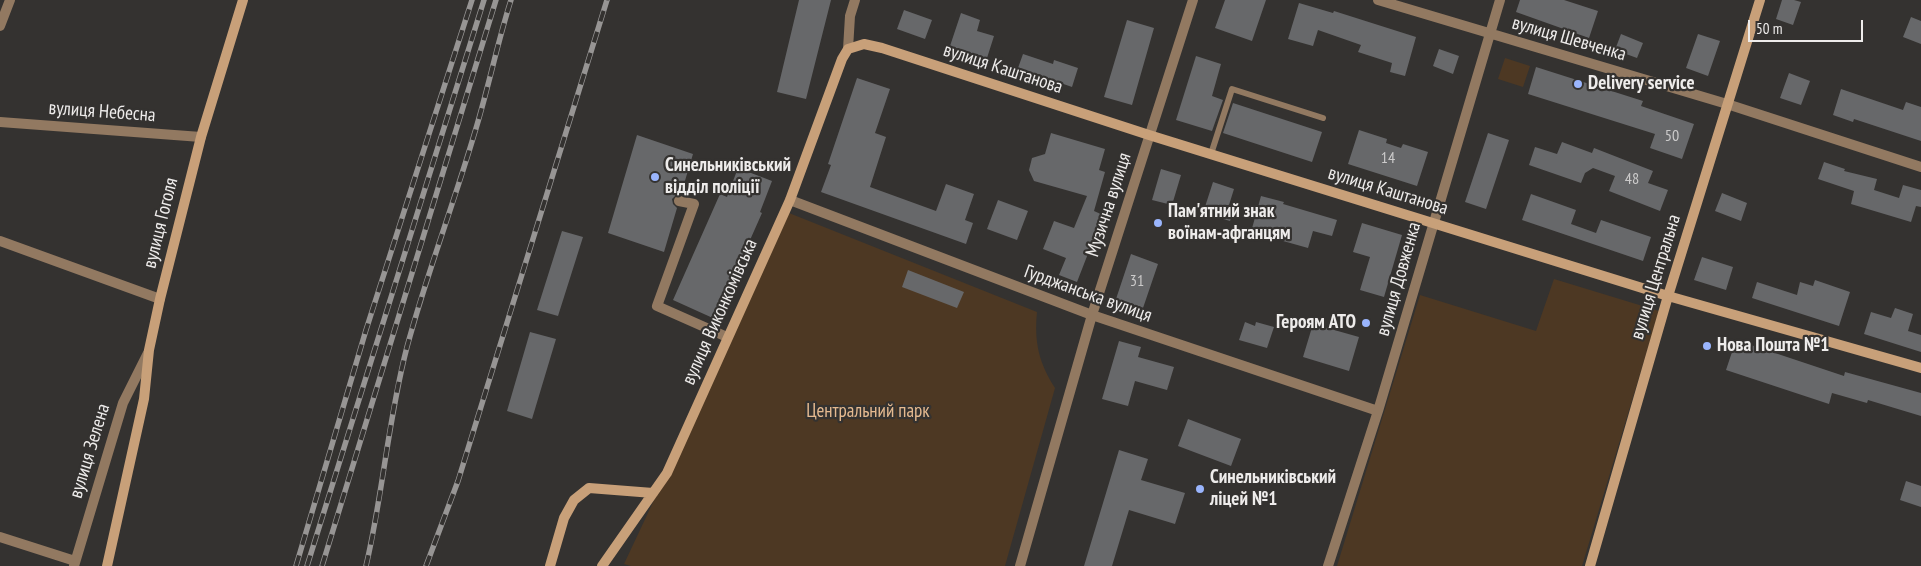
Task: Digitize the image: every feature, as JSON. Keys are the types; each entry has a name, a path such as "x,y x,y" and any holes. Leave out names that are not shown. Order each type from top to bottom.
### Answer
{"street":[{"path":"0,26 10,0"},
{"name":"вулиця Гоголя","path":"107,566 144,399 149,350 160,299 201,138 243,0"},
{"path":"848,49 850,16 855,0"},
{"name":"Музична вулиця","path":"1020,566 1092,316 1193,0"},
{"name":"вулиця Шевченка","path":"1378,0 1727,104 1921,167"},
{"name":"вулиця Довженка","path":"1328,566 1378,411 1500,0"},
{"name":"вулиця Центральна","path":"1590,566 1668,296 1760,0"},
{"name":"вулиця Каштанова","path":"848,49 864,44 882,48 1150,135 1668,296 1921,368"},
{"name":"вулиця Виконкомівська","path":"602,566 667,473 790,200 842,59 848,49"},
{"name":"вулиця Небесна","path":"0,122 201,138"},
{"name":"Гурджанська вулиця","path":"790,200 1092,316 1378,411"},
{"path":"679,201 694,204 658,306 728,337"},
{"path":"0,241 160,299"},
{"name":"вулиця Зелена","path":"74,563 123,403 149,350"},
{"path":"550,566 564,518 574,500 589,488 653,492"},
{"path":"0,537 74,563"}],"lane":[{"path":"1211,154 1232,89 1323,118"}],"green space":[{"path":"1505,58 1530,66 1523,87 1498,79"},
{"name":"Центральний парк","path":"789,213 1037,312 1036,333 1041,361 1055,388 1005,566 631,566 624,564"},
{"path":"1554,279 1659,311 1582,566 1337,566 1420,295 1536,331"}],"building":[{"path":"799,0 831,0 806,99 777,92"},
{"path":"1225,0 1266,0 1252,41 1215,28"},
{"path":"1520,0 1564,0 1598,11 1589,38 1516,12"},
{"path":"1782,0 1801,2 1793,25 1776,19"},
{"path":"1299,3 1333,13 1334,11 1416,37 1405,76 1390,72 1392,63 1358,52 1361,45 1318,30 1313,46 1288,39"},
{"path":"904,10 932,20 925,39 897,29"},
{"path":"961,13 980,20 977,31 994,36 987,58 950,46"},
{"path":"1911,17 1921,21 1921,44 1903,37"},
{"path":"1127,20 1154,28 1132,105 1104,97"},
{"path":"1621,34 1643,43 1637,58 1615,50"},
{"path":"1698,34 1720,41 1708,76 1686,68"},
{"path":"1439,49 1459,56 1453,74 1433,66"},
{"path":"1023,54 1053,64 1054,60 1078,68 1072,87 1018,68"},
{"path":"1196,56 1221,64 1212,96 1223,100 1212,131 1176,120"},
{"path":"1536,67 1643,101 1641,106 1694,124 1682,159 1650,148 1655,134 1528,94"},
{"path":"1789,73 1810,81 1801,105 1780,98"},
{"path":"857,78 890,89 875,133 886,137 870,187 936,211 946,184 974,194 965,220 973,223 966,244 821,192 831,165 828,164"},
{"path":"1841,89 1903,110 1906,102 1921,107 1921,141 1854,119 1853,122 1833,115"},
{"path":"1233,103 1322,132 1312,162 1223,133"},
{"path":"1359,130 1387,139 1386,143 1401,148 1403,144 1428,152 1417,186 1348,164"},
{"path":"1051,133 1105,149 1099,170 1105,172 1094,211 1103,215 1077,282 1059,275 1066,258 1043,249 1054,221 1074,228 1087,196 1034,181 1029,170 1032,158 1045,154"},
{"path":"1488,133 1509,140 1486,209 1465,202"},
{"name":"Синельниківський відділ поліції","path":"637,135 693,154 681,194 676,195 672,199 673,204 677,208 664,252 608,233"},
{"path":"1562,142 1592,153 1594,148 1653,171 1648,183 1668,190 1660,211 1609,191 1615,176 1593,168 1585,173 1581,183 1529,165 1535,147 1557,154"},
{"path":"1824,162 1845,169 1844,171 1877,179 1874,190 1899,198 1903,185 1921,190 1921,207 1916,206 1911,222 1851,204 1854,191 1818,179"},
{"path":"738,168 772,181 760,212 762,213 715,319 673,300 720,194 727,197"},
{"path":"1161,169 1181,175 1172,205 1152,200"},
{"path":"1213,182 1234,189 1229,205 1235,207 1230,221 1203,213"},
{"path":"1722,193 1747,203 1741,221 1715,211"},
{"path":"1531,194 1576,210 1571,224 1596,233 1601,220 1651,237 1643,261 1522,220"},
{"path":"1261,196 1337,220 1332,236 1313,231 1308,248 1251,232"},
{"path":"998,200 1028,211 1017,240 987,229"},
{"path":"1362,223 1402,235 1384,297 1360,290 1370,257 1353,252"},
{"path":"562,231 583,237 558,316 537,310"},
{"path":"1131,254 1158,264 1143,308 1116,299"},
{"path":"1702,257 1733,267 1726,290 1694,280"},
{"path":"908,270 964,292 957,308 902,287"},
{"path":"1815,280 1850,292 1839,326 1752,298 1757,282 1797,295 1800,282 1813,286"},
{"path":"1895,308 1913,314 1908,331 1921,335 1921,352 1864,334 1871,312 1891,318"},
{"path":"1245,322 1255,326 1256,322 1274,327 1267,348 1239,340"},
{"path":"1313,324 1359,337 1349,371 1303,357"},
{"path":"530,332 556,339 532,419 507,411"},
{"path":"1736,340 1844,376 1845,372 1921,393 1921,416 1868,400 1867,403 1832,393 1829,404 1726,370"},
{"path":"1119,341 1141,347 1138,357 1174,367 1167,390 1135,381 1128,406 1102,399"},
{"path":"1188,419 1241,439 1231,466 1178,446"},
{"path":"1119,450 1148,459 1141,480 1185,493 1175,524 1129,510 1112,566 1084,566"},
{"path":"1906,481 1921,486 1921,507 1900,500"}],"railway":[{"path":"296,566 366,330 472,0"},
{"path":"307,566 484,0"},
{"path":"322,566 496,0"},
{"path":"366,566 400,374 423,294 474,135 511,0"},
{"path":"426,566 458,481 607,0"}],"place":[{"name":"Delivery service","path":"1578,84"},
{"name":"Синельниківський відділ поліції","path":"655,177"},
{"name":"Пам'ятний знак воїнам-афганцям","path":"1158,223"},
{"name":"Героям АТО","path":"1366,323"},
{"name":"Нова Пошта №1","path":"1707,346"},
{"name":"Синельниківський ліцей №1","path":"1200,489"}]}
